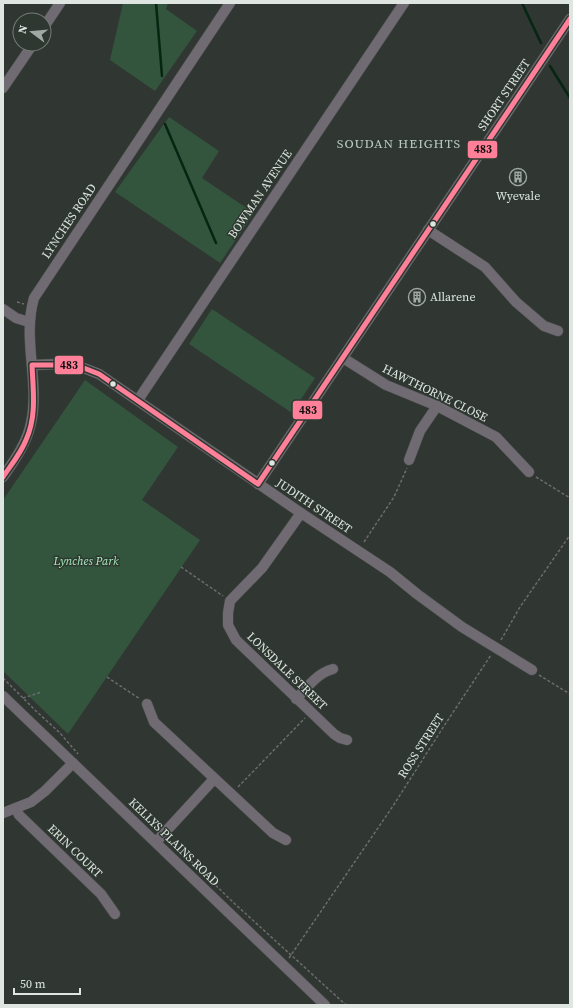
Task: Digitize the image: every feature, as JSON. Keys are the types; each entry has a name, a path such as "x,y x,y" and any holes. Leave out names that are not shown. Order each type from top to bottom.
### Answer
{"street":[{"path":"52,15 60,3"},
{"name":"LYNCHES ROAD","path":"4,475 26,440 31,423 33,402 29,322 32,306 38,290 230,3"},
{"name":"BOWMAN AVENUE","path":"138,400 404,3"},
{"name":"SHORT STREET","path":"258,484 570,19"},
{"path":"3,88 27,52"},
{"path":"428,230 485,267 516,302 544,326 558,331"},
{"path":"3,309 16,318 29,322"},
{"name":"HAWTHORNE CLOSE","path":"343,358 386,385 437,406 496,437 529,472"},
{"name":"JUDITH STREET","path":"32,365 76,365 99,374 258,484 390,572 417,594 448,616 532,670"},
{"path":"409,460 420,431 437,406"},
{"name":"LONSDALE STREET","path":"301,513 262,568 230,601 228,625 236,640 296,699 334,734 347,740"},
{"path":"296,699 319,675 333,669"},
{"name":"KELLYS PLAINS ROAD","path":"4,698 325,1005"},
{"path":"144,702 154,722 272,833 286,840"},
{"path":"3,813 31,802 45,791 73,763"},
{"path":"156,842 214,779"},
{"name":"ERIN COURT","path":"16,808 19,815 101,894 115,914"}],"path":[{"path":"366,540 394,498 406,472"},
{"path":"539,479 570,498"},
{"name":"ROSS STREET","path":"284,965 393,806 496,648 520,608 570,535"},
{"path":"181,567 226,598"},
{"path":"532,670 570,694"},
{"path":"107,677 144,702"},
{"path":"3,678 60,733 68,743"},
{"path":"23,698 42,692"},
{"path":"235,791 306,717"},
{"path":"168,839 290,955 346,1005"}],"green space":[{"path":"123,3 168,3 166,9 197,31 155,91 110,60"},
{"path":"169,117 219,151 202,178 254,213 220,263 115,192"},
{"path":"212,309 315,378 292,413 189,344"},
{"name":"Lynches Park","path":"85,380 178,447 142,500 200,540 68,734 3,671 3,500"}],"waterway":[{"path":"156,3 162,76"},
{"path":"522,3 541,43"},
{"path":"550,66 570,98"},
{"path":"165,124 216,243"}],"transit line":[{"name":"483","path":"3,477 21,450 32,422 34,403 32,365 76,365 99,374 258,484 570,19"}],"place":[{"name":"Wyevale","path":"518,177"},
{"name":"Allarene","path":"417,297"}],"district":[{"name":"SOUDAN HEIGHTS","path":"399,143"}]}
